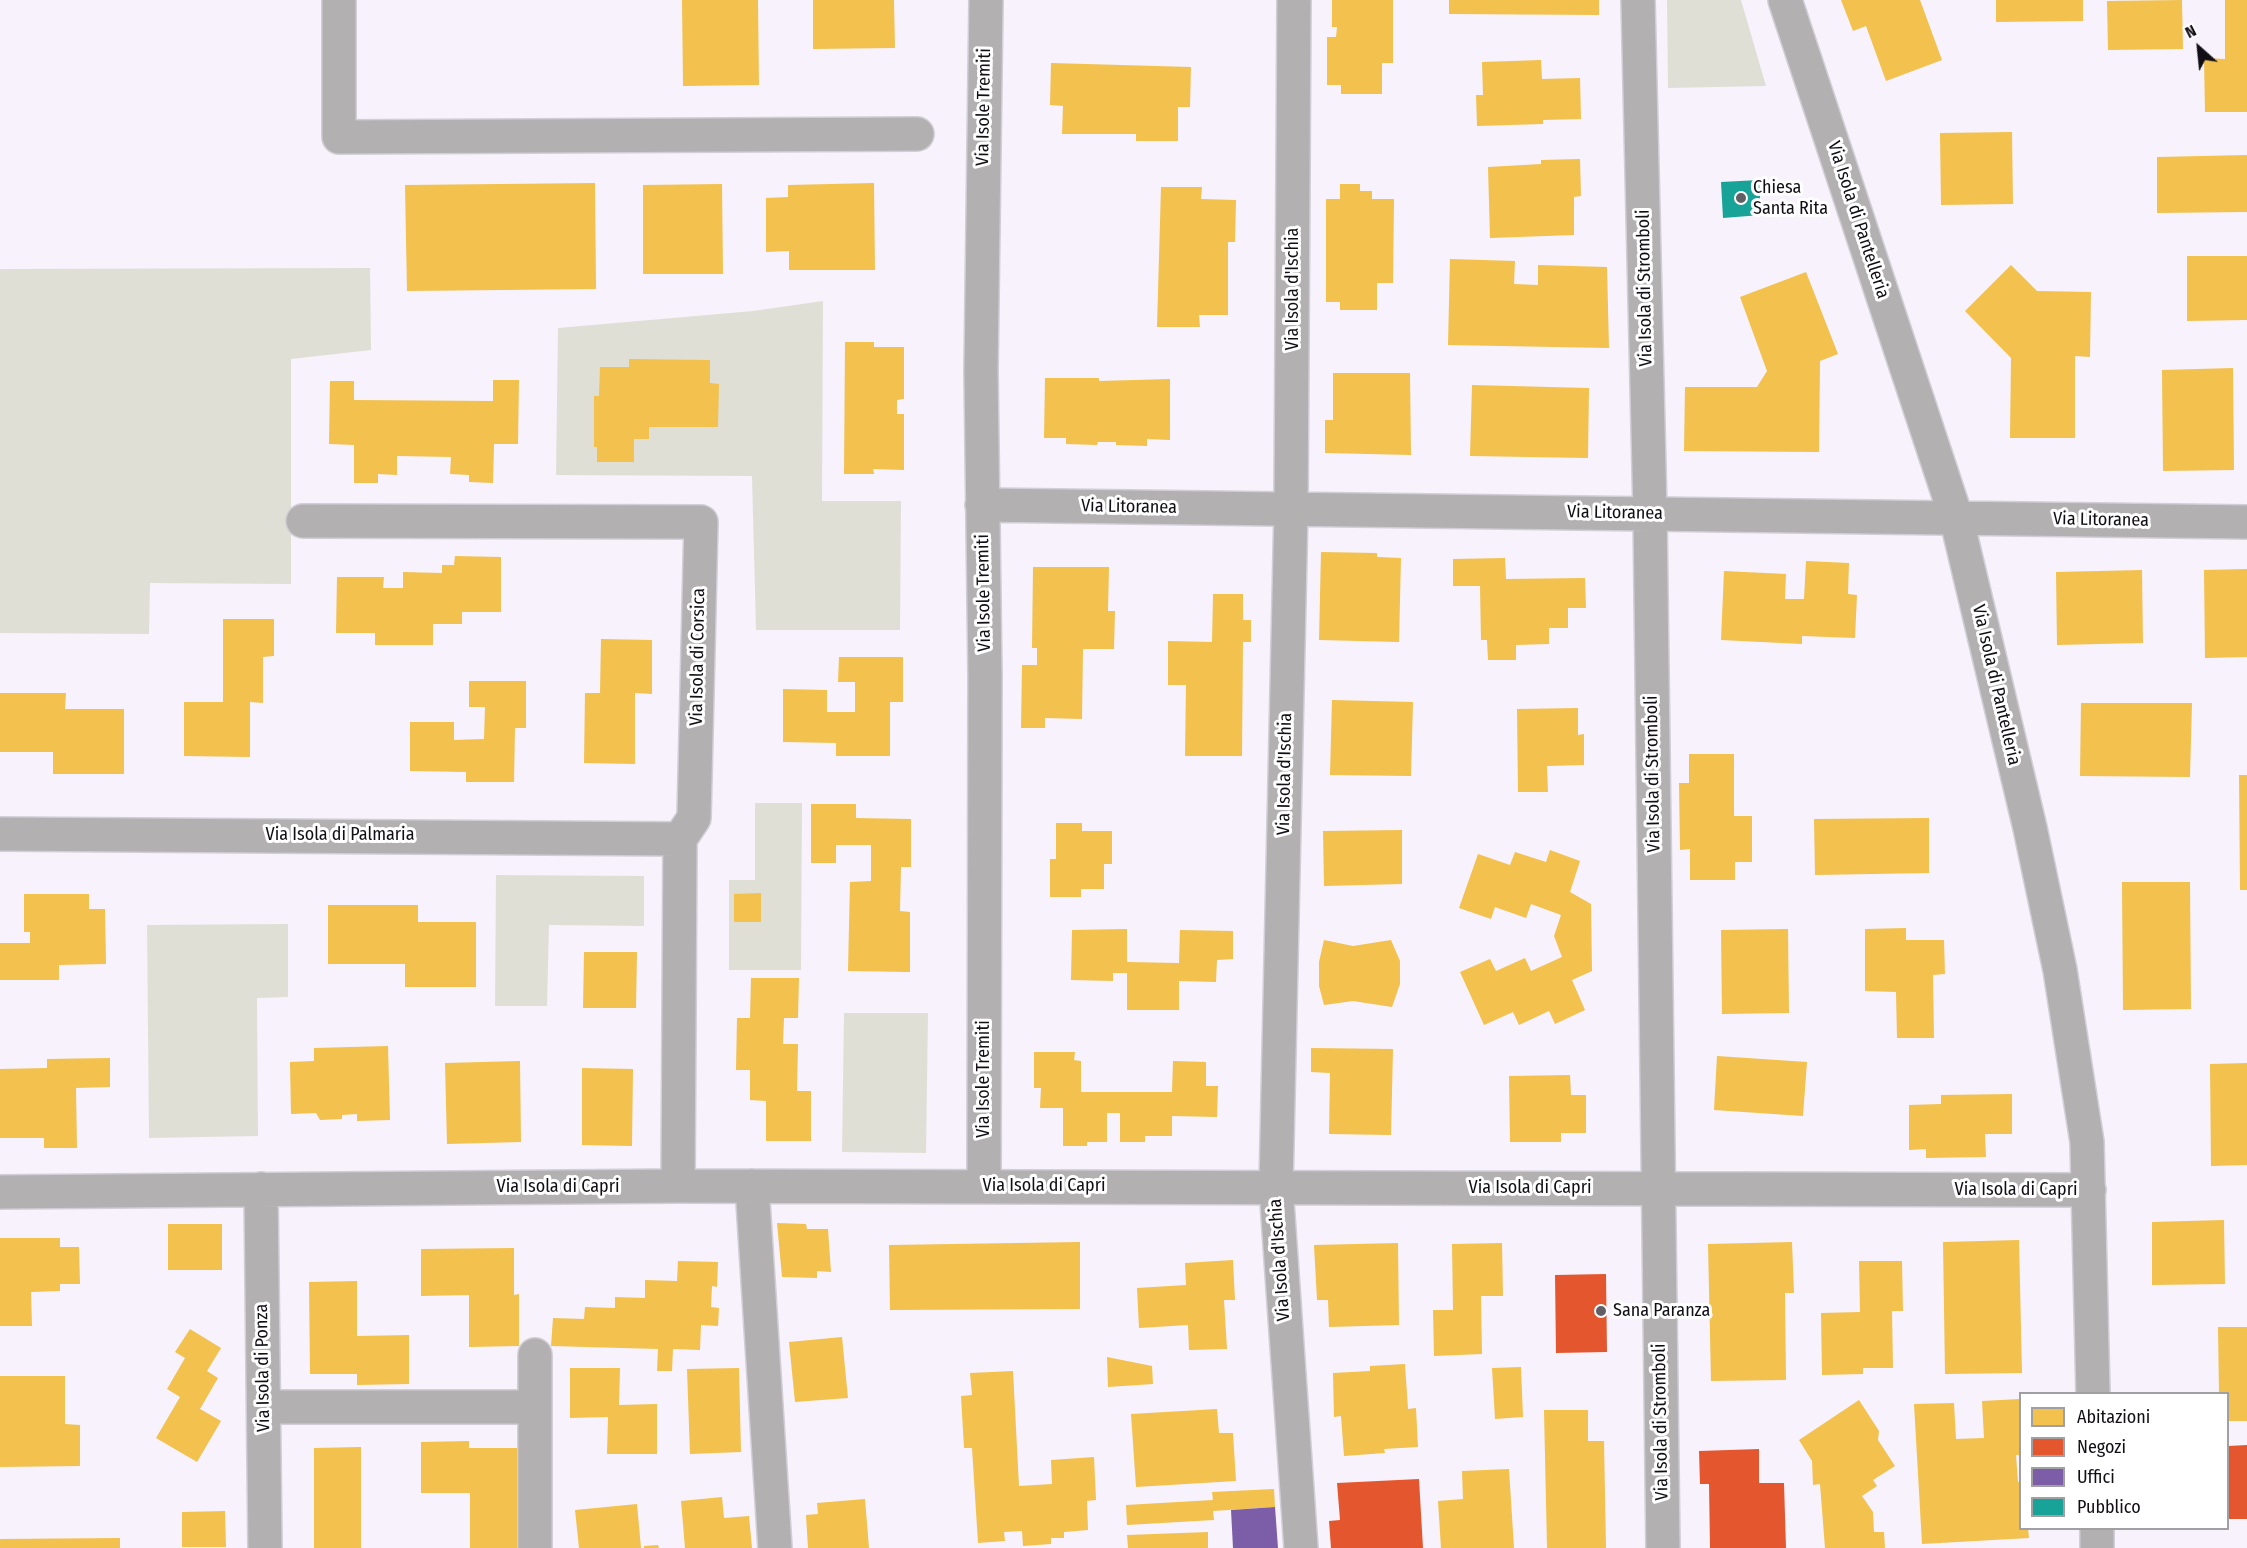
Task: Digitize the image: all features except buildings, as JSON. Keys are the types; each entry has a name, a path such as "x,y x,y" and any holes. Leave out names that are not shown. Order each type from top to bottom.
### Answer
{"street":[{"path":"339,0 339,138 917,134"},
{"name":"Via Isole Tremiti","path":"984,1186 985,676 982,505 986,0"},
{"name":"Via Isola d'Ischia","path":"1294,0 1291,509 1276,1187 1301,1548"},
{"name":"Via Isola di Stromboli","path":"1638,0 1650,512 1663,1548"},
{"name":"Via Isola di Pantelleria","path":"1785,0 1956,517 2030,828 2060,970 2087,1142 2093,1392"},
{"name":"Via Litoranea","path":"982,505 1650,512 2247,522"},
{"name":"Via Isola di Corsica","path":"303,521 700,522 694,818 680,839 678,1186"},
{"name":"Via Isola di Palmaria","path":"0,834 680,839"},
{"name":"Via Isola di Capri","path":"0,1192 678,1186 2089,1190"},
{"path":"752,1186 775,1548"},
{"name":"Via Isola di Ponza","path":"261,1189 265,1548"},
{"path":"535,1355 536,1548"},
{"path":"264,1407 535,1407"}],"shaded area":[{"path":"1667,0 1741,0 1766,86 1668,88"},
{"path":"370,268 371,350 291,359 291,584 150,583 149,634 0,633 0,269"},
{"path":"823,301 822,501 901,501 900,630 756,630 752,476 556,475 558,328 753,311"},
{"path":"755,803 802,803 801,970 729,970 729,880 755,880"},
{"path":"496,875 644,876 644,926 549,925 547,1006 495,1006"},
{"path":"288,924 288,997 257,998 258,1136 149,1138 147,925"},
{"path":"844,1013 928,1013 926,1153 842,1152"}],"place":[{"name":"Chiesa Santa Rita","path":"1741,198"},
{"name":"Sana Paranza","path":"1601,1311"}]}
